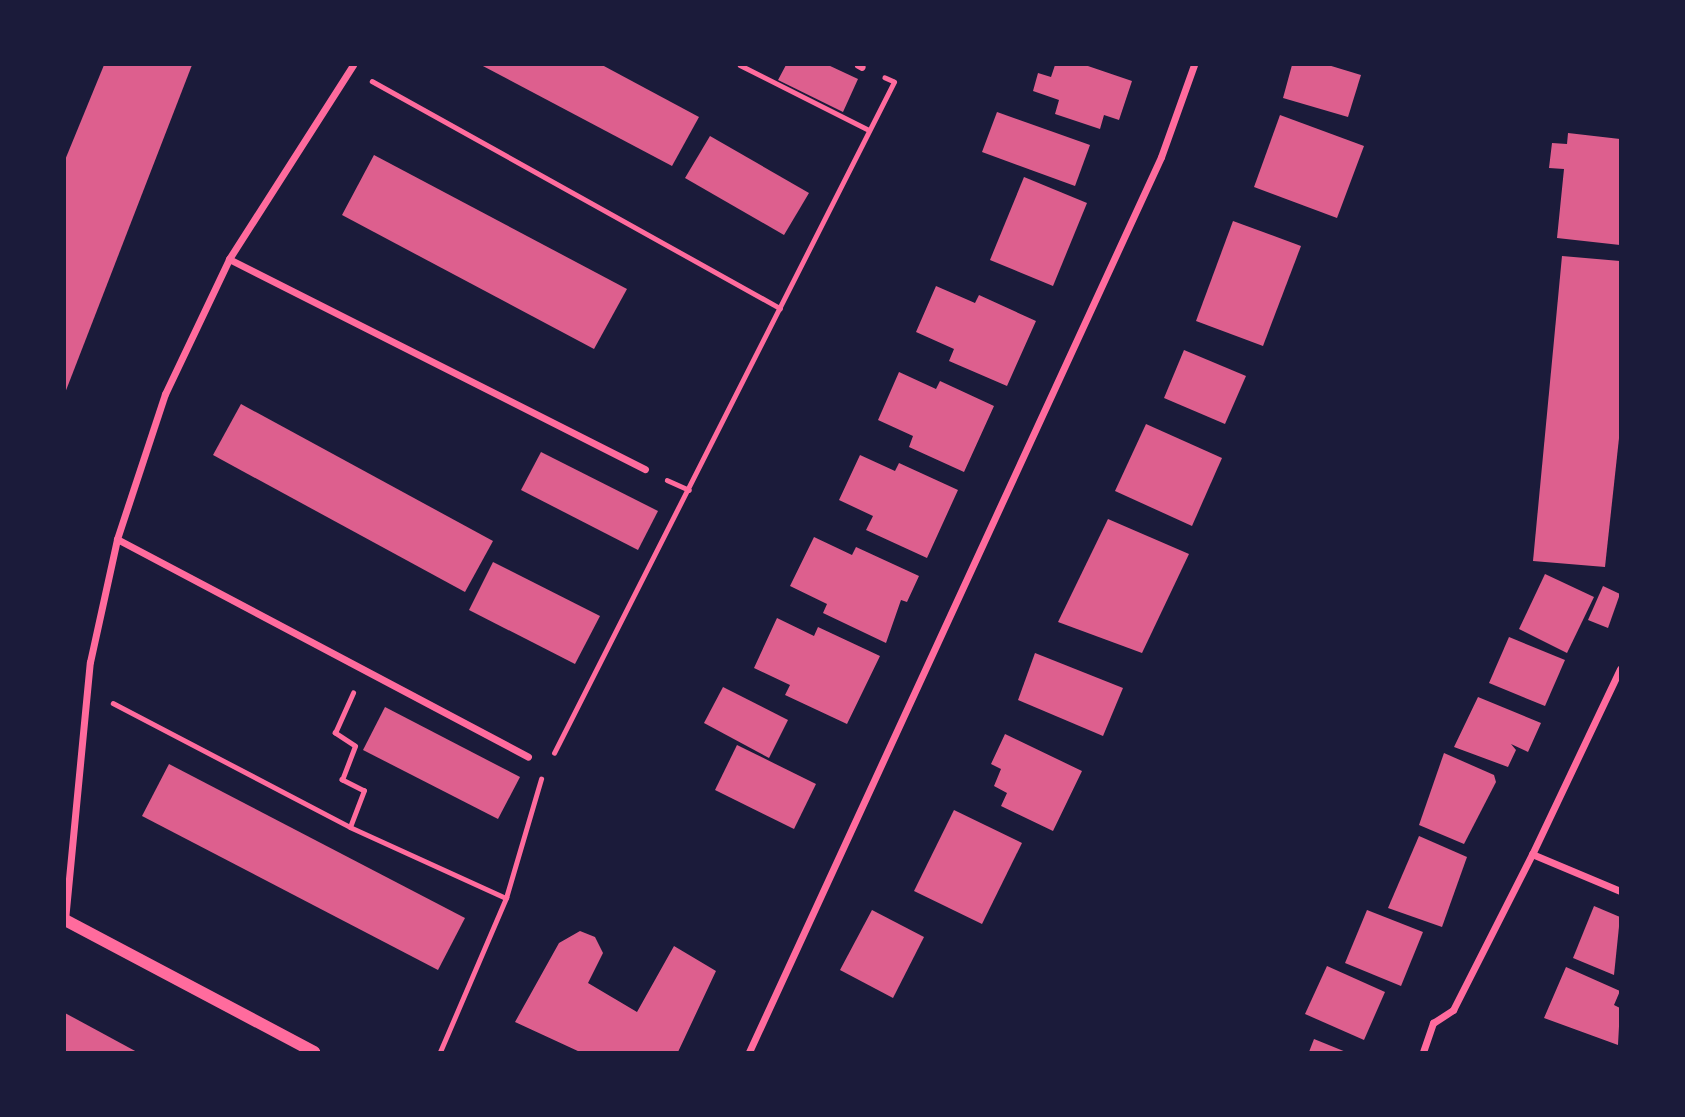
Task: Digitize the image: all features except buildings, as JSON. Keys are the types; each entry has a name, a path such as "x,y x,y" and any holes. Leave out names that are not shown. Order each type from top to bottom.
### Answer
{"street":[{"path":"749,1052 1161,157 1194,65"},
{"path":"314,1052 65,920 88,690 117,539 165,394 229,259 351,67"},
{"path":"229,259 645,469"},
{"path":"117,539 361,674 528,757"},
{"path":"1423,1052 1433,1023 1453,1010 1532,854 1620,669"},
{"path":"1532,854 1620,891"}],"path":[{"path":"740,65 869,131"},
{"path":"351,67 780,308"},
{"path":"548,763 894,82"},
{"path":"350,827 364,791 342,780 355,746 335,733 361,674"},
{"path":"88,690 350,827 506,898"},
{"path":"440,1052 506,898 542,776"}]}
